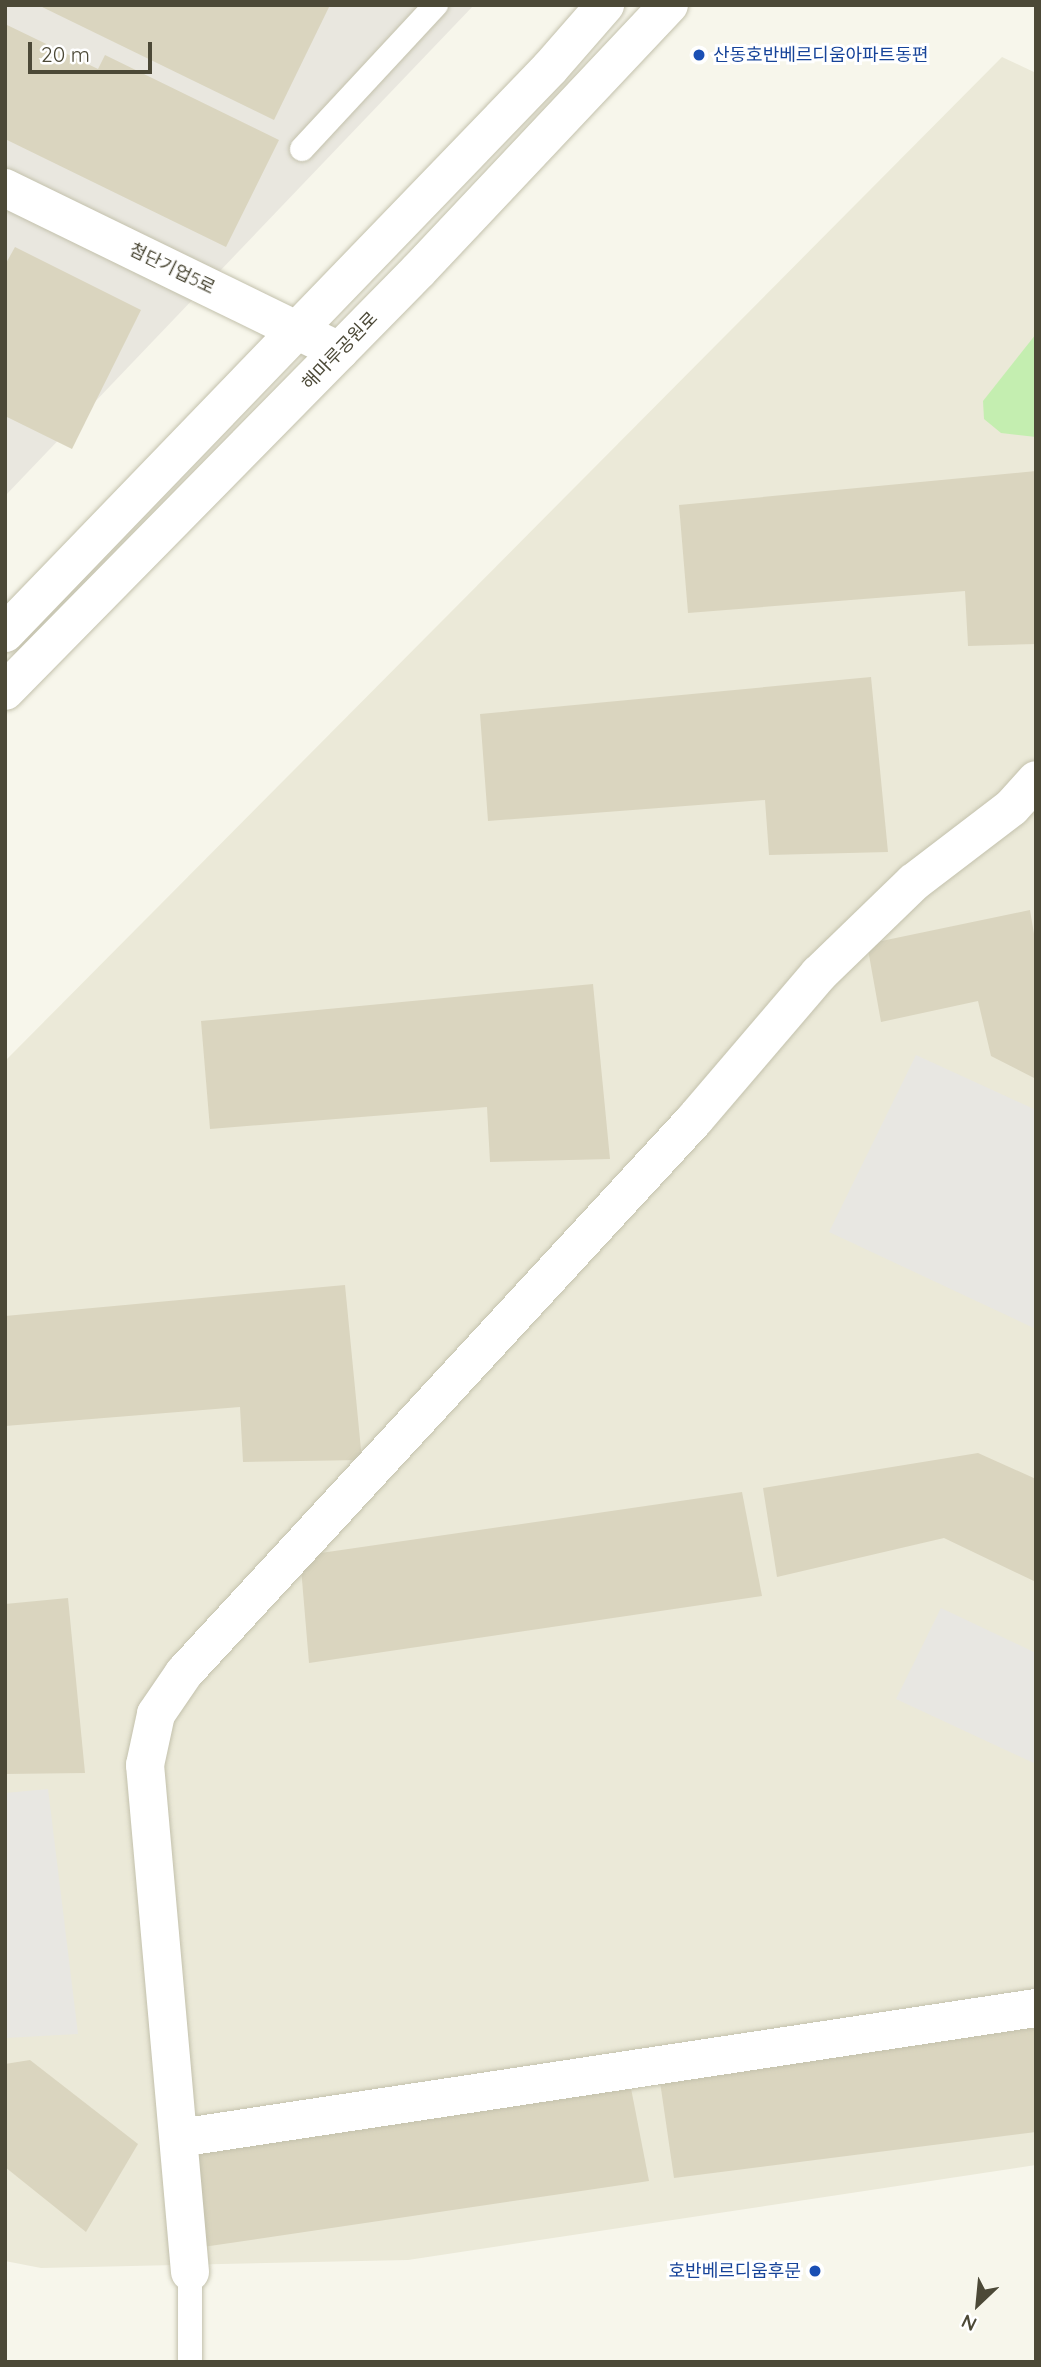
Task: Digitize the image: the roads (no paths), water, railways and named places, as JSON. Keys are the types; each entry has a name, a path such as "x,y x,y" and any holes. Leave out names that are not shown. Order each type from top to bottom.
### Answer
{"street":[{"path":"5,633 550,68 606,5"},
{"name":"해마루공원로","path":"5,691 340,351 669,5"},
{"name":"첨단기업5로","path":"5,188 340,351"},
{"path":"190,2272 145,1765 156,1714 184,1673 695,1119 819,974 915,882 1028,797"},
{"path":"179,2138 1036,2008"}],"lane":[{"path":"302,149 436,5"},
{"path":"190,2272 190,2362"}],"place":[{"name":"산동호반베르디움아파트동편","path":"699,55"},
{"name":"호반베르디움후문","path":"815,2271"}]}
